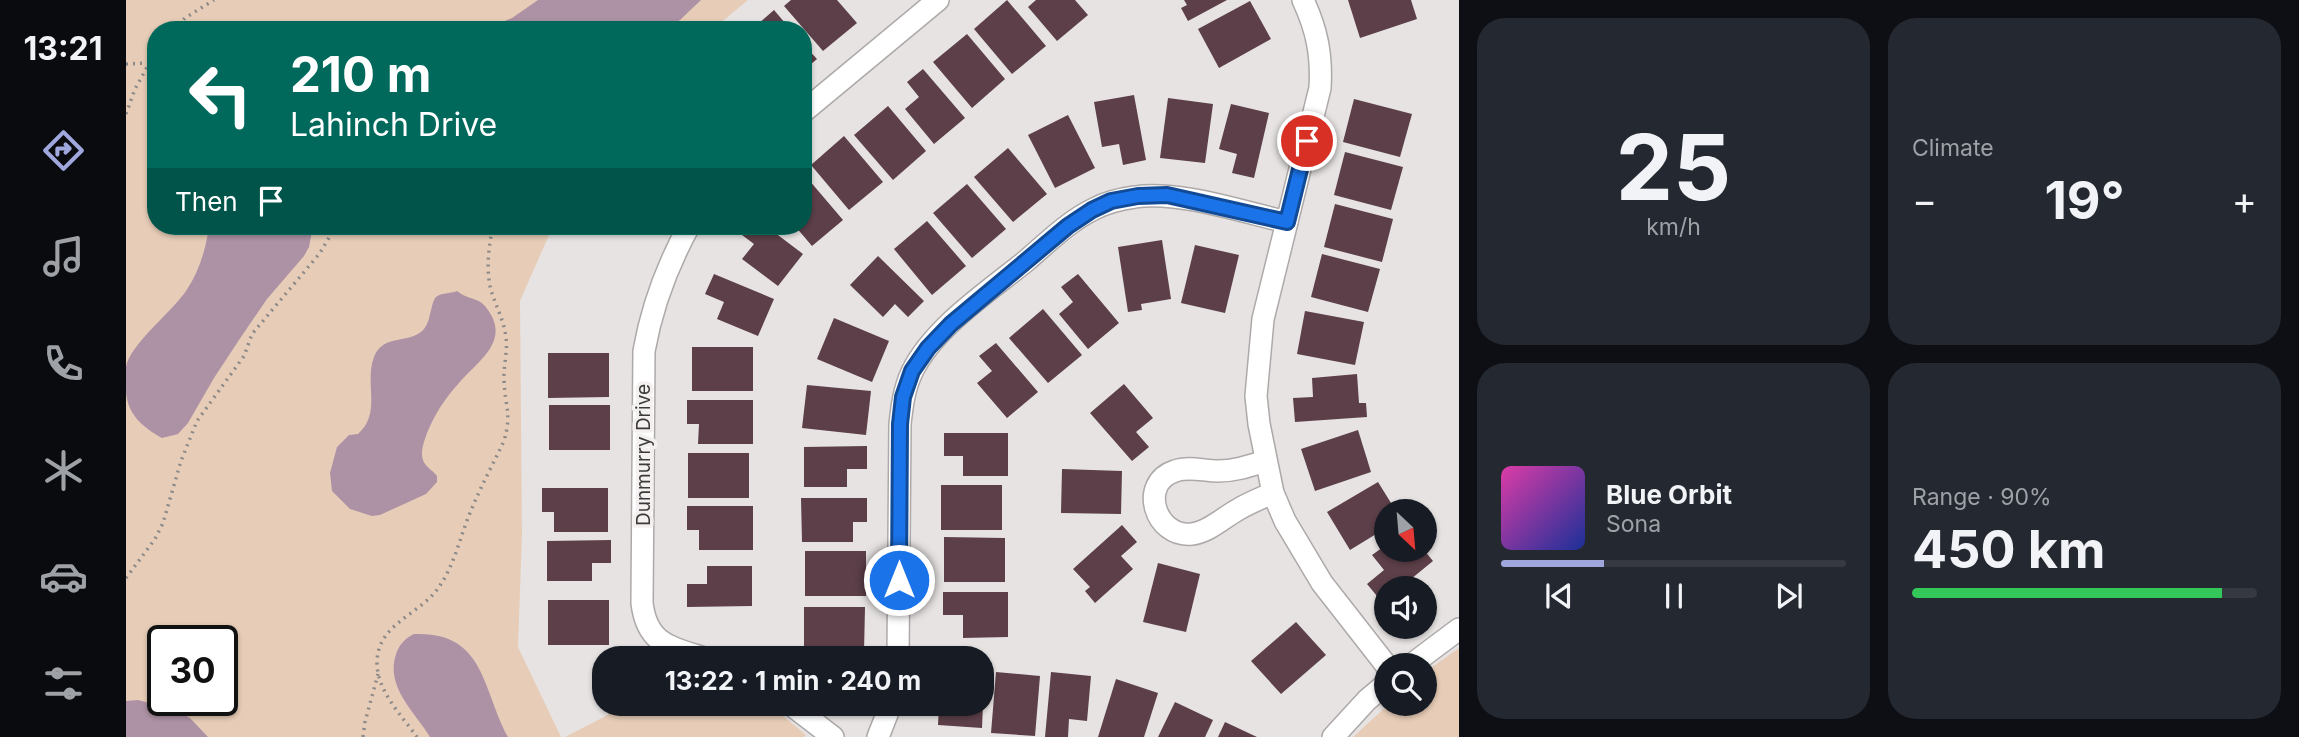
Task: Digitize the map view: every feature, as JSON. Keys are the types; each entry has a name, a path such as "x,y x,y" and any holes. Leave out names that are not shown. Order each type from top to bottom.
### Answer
{"street":[{"path":"812,105 938,0"},
{"path":"1303,0 1319,42 1320,88 1263,319 1256,396 1265,461 1273,494 1284,521 1322,583 1377,653"},
{"path":"898,646 900,424 903,397 912,371 928,348 951,324 1068,226 1111,201 1167,195 1287,222"},
{"name":"Dunmurry Drive","path":"671,646 660,642 651,632 644,619 642,603 643,351 650,315 665,275 685,235"},
{"path":"1265,461 1238,469 1176,470 1164,477 1155,490 1153,503 1159,520 1171,530 1194,534 1209,528 1241,507 1273,494"},
{"path":"1427,653 1459,629"},
{"path":"1333,737 1374,694"},
{"path":"806,716 833,737"},
{"path":"878,737 886,716"}],"path":[{"path":"182,21 214,0"},
{"path":"126,64 147,63"},
{"path":"126,114 147,65"},
{"path":"126,578 155,539 163,523 184,452 197,421 244,356 252,334 320,253 331,235"},
{"path":"417,737 387,695 378,674 377,661 379,648 386,634 432,596 442,583 452,564 468,518 505,441 509,415 504,383 506,338 490,286 488,269 492,235"},
{"path":"363,737 378,674"}],"shaded area":[{"path":"126,0 748,0 723,21 147,21 147,235 549,235 520,301 522,535 518,647 561,737 126,737"},
{"path":"538,0 701,0 678,21 505,21"},
{"path":"207,235 311,235 304,256 267,299 214,378 188,423 178,434 162,438 142,424 132,412 127,398 126,367 135,348 191,284"},
{"path":"457,291 485,306 496,329 490,349 449,394 427,433 422,457 425,465 437,476 437,482 426,494 380,515 372,516 350,509 332,491 330,473 337,447 349,435 358,434 369,417 371,367 374,357 384,345 418,334 426,325 435,298"},
{"path":"414,634 437,636 455,642 468,653 478,666 508,737 430,737 403,698 395,677 397,651 405,640"},
{"path":"1459,648 1459,737 1353,737 1376,716 1437,716 1437,664"},
{"path":"126,701 147,702 147,716 186,716 208,737 126,737"},
{"path":"606,716 783,716 806,735 804,737 565,737"}],"building":[{"path":"791,0 837,0 857,23 823,51 812,38 812,21 797,21 784,6"},
{"path":"1007,0 1046,46 1012,74 974,29"},
{"path":"1036,0 1075,0 1088,15 1057,41 1028,7"},
{"path":"1184,0 1227,0 1188,21 1181,8 1187,5"},
{"path":"1348,0 1411,0 1417,19 1360,38"},
{"path":"1250,1 1271,39 1219,68 1198,29"},
{"path":"774,10 783,21 761,21"},
{"path":"967,34 1005,79 972,108 933,62"},
{"path":"923,69 965,118 934,144 905,109 919,97 907,82"},
{"path":"1134,95 1146,160 1123,165 1119,144 1102,147 1094,102"},
{"path":"1168,98 1213,104 1205,163 1160,158"},
{"path":"1354,99 1412,114 1400,157 1343,142"},
{"path":"1231,104 1269,113 1254,178 1232,173 1237,154 1219,149"},
{"path":"888,106 926,151 893,180 854,135"},
{"path":"1068,115 1095,168 1055,188 1028,135"},
{"path":"844,136 883,182 849,210 812,164"},
{"path":"1008,148 1047,194 1013,222 974,177"},
{"path":"1345,152 1403,167 1391,210 1334,195"},
{"path":"812,184 843,220 812,246 803,235 812,235"},
{"path":"967,184 1006,229 972,258 933,213"},
{"path":"1335,204 1393,219 1382,262 1324,247"},
{"path":"927,221 966,266 932,295 894,249"},
{"path":"742,235 778,235 803,254 778,286 742,259 754,244"},
{"path":"1162,240 1171,299 1141,304 1142,310 1128,312 1118,247"},
{"path":"1195,245 1239,255 1225,313 1181,303"},
{"path":"1322,254 1380,269 1368,312 1311,297"},
{"path":"878,256 924,301 908,317 895,304 883,317 850,285"},
{"path":"714,274 774,299 758,336 717,319 724,302 705,294"},
{"path":"1078,274 1119,323 1088,349 1059,314 1073,302 1061,287"},
{"path":"1043,309 1082,355 1048,383 1009,338"},
{"path":"1305,311 1364,322 1355,365 1297,354"},
{"path":"834,318 889,341 872,382 817,359"},
{"path":"996,343 1038,392 1007,418 977,383 992,371 979,356"},
{"path":"692,347 753,347 753,391 692,391"},
{"path":"548,353 609,353 609,397 548,398"},
{"path":"1357,374 1359,403 1366,403 1367,417 1295,422 1293,398 1313,397 1312,378"},
{"path":"1124,384 1153,418 1136,432 1149,447 1132,461 1090,413"},
{"path":"807,385 871,391 866,435 802,428"},
{"path":"687,400 753,400 753,444 698,444 699,424 687,424"},
{"path":"549,405 610,405 610,450 549,450"},
{"path":"1358,430 1371,472 1315,491 1301,449"},
{"path":"944,433 1008,433 1008,476 963,476 963,456 944,456"},
{"path":"867,446 867,469 847,469 847,487 804,487 804,447"},
{"path":"688,453 749,453 749,498 688,498"},
{"path":"1062,469 1122,471 1121,514 1061,513"},
{"path":"1378,482 1389,499 1374,499 1374,535 1350,550 1327,512"},
{"path":"941,485 1002,485 1002,530 941,530"},
{"path":"542,488 608,488 608,532 554,532 554,512 542,512"},
{"path":"801,498 867,498 867,522 853,522 853,542 802,542"},
{"path":"687,506 753,506 753,550 699,550 699,530 687,530"},
{"path":"1122,525 1137,542 1121,556 1133,569 1095,603 1085,591 1090,587 1073,569"},
{"path":"944,537 1005,538 1005,582 944,582"},
{"path":"611,540 611,563 592,563 592,581 547,581 547,541"},
{"path":"805,551 866,551 866,596 805,596"},
{"path":"1378,562 1432,562 1415,576 1377,576 1384,570"},
{"path":"1158,563 1200,574 1186,632 1143,622"},
{"path":"707,566 752,566 752,606 687,607 687,584 707,584"},
{"path":"1374,578 1374,592 1367,584"},
{"path":"943,592 1008,592 1008,637 963,638 963,615 943,615"},
{"path":"548,600 609,600 609,645 548,645"},
{"path":"804,607 865,607 864,646 804,646"},
{"path":"1296,622 1326,655 1281,694 1251,661"},
{"path":"996,672 1040,676 1035,736 991,733"},
{"path":"1051,672 1091,676 1087,721 1069,719 1068,737 1045,737"},
{"path":"1116,679 1158,693 1144,737 1098,737"},
{"path":"1175,702 1213,720 1205,737 1158,737"},
{"path":"938,716 982,716 982,728 938,725"},
{"path":"1225,722 1257,737 1218,737"}],"route":[{"path":"899,580 900,424 903,397 912,371 939,336 1068,226 1111,201 1167,195 1287,222 1307,141"}]}
